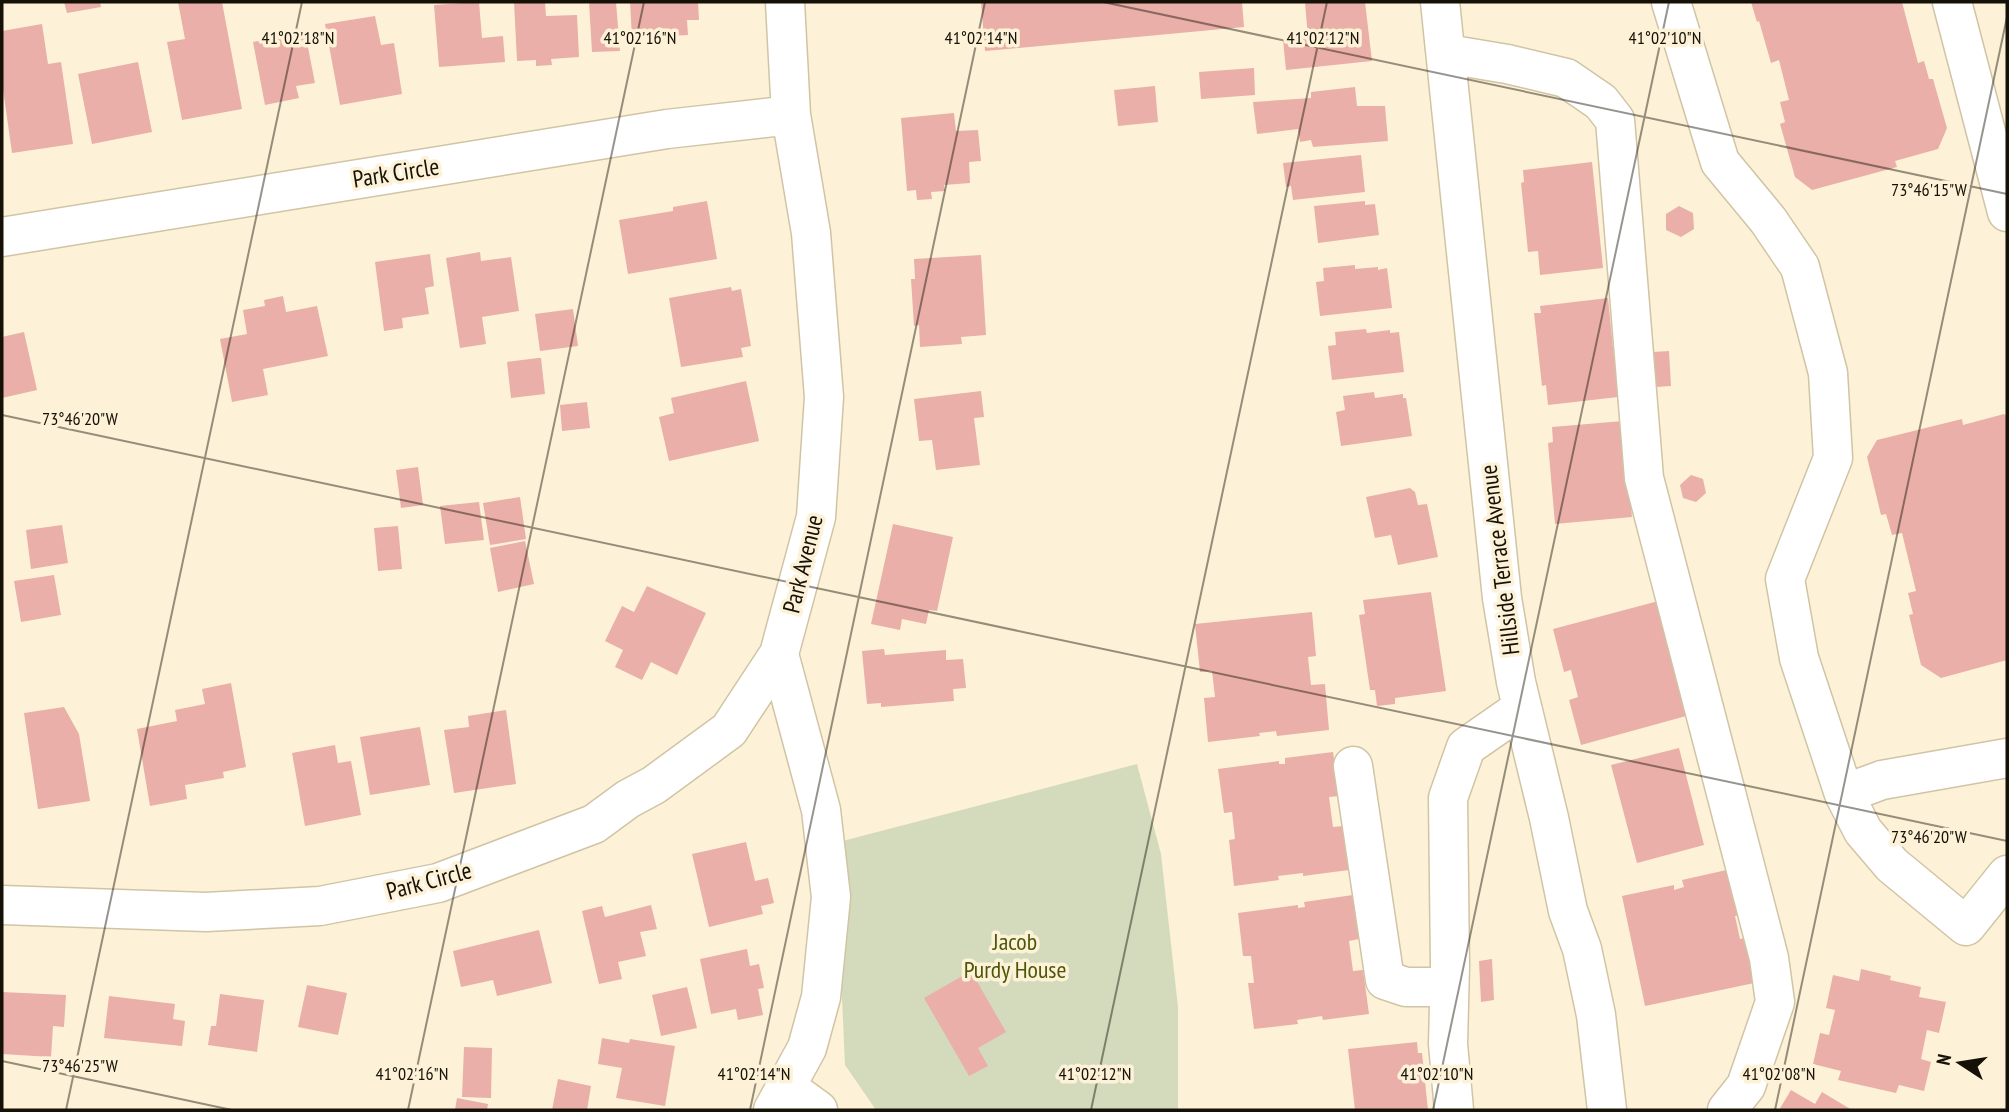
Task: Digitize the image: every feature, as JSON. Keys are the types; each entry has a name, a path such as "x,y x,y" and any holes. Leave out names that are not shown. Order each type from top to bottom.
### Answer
{"street":[{"name":"Hillside Terrace Avenue","path":"1440,2 1502,598 1522,708 1568,911 1582,949 1593,1001 1607,1110"},
{"path":"1671,2 1720,162 1768,220 1800,267 1828,373 1833,458 1785,579 1799,659 1844,794 1863,831 1892,865 1966,926 2007,875"},
{"path":"1952,2 2007,212"},
{"name":"Park Avenue","path":"779,654 816,517 824,397 811,233 791,115 793,11"},
{"path":"1447,54 1566,78 1601,102 1615,120 1644,478 1769,958 1775,1002 1746,1086 1727,1110"},
{"name":"Park Circle","path":"2,237 654,131 791,115"},
{"path":"779,654 821,810 831,897 821,997 807,1048 779,1098 818,1110"},
{"name":"Park Circle","path":"2,905 206,912 320,906 438,883 594,824 628,799 654,785 729,730 779,654"},
{"path":"1454,1110 1448,1044 1448,798 1466,747 1522,708"},
{"path":"1844,794 1882,780 2007,758"},
{"path":"1353,766 1385,981 1406,987 1449,988"}],"green space":[{"name":"Jacob Purdy House","path":"1137,764 1161,854 1178,1007 1178,1110 876,1110 845,1065 835,843"}],"building":[{"path":"64,2 100,2 101,7 67,13"},
{"path":"178,2 222,2 242,109 182,120 167,42 185,39"},
{"path":"479,2 482,38 503,36 505,62 439,67 434,5"},
{"path":"514,2 545,2 546,16 577,15 579,57 551,59 552,65 536,66 536,60 517,61"},
{"path":"589,2 616,2 620,51 592,52"},
{"path":"630,2 698,2 699,20 687,20 688,35 632,38"},
{"path":"981,2 1242,2 1244,27 985,51"},
{"path":"1365,2 1372,61 1286,70 1283,40 1308,37 1305,3"},
{"path":"1751,2 1902,2 1918,63 1924,61 1929,79 1933,79 1947,128 1938,149 1895,161 1897,167 1812,190 1795,177 1780,124 1785,122 1780,102 1789,100 1779,60 1771,63"},
{"path":"375,16 381,45 394,43 402,94 340,105 325,24"},
{"path":"42,24 48,64 61,62 73,144 12,153 2,82 2,31"},
{"path":"305,32 315,83 296,86 299,98 265,105 253,42"},
{"path":"138,62 152,132 92,144 78,74"},
{"path":"1254,68 1255,95 1201,99 1199,72"},
{"path":"1155,86 1158,122 1118,126 1114,90"},
{"path":"1355,87 1357,106 1385,106 1388,141 1313,147 1311,140 1300,142 1298,129 1257,134 1253,102 1311,98 1311,92"},
{"path":"954,113 956,131 978,130 981,161 969,162 970,183 944,185 945,191 931,192 932,199 917,200 916,190 907,191 901,118"},
{"path":"1361,155 1365,192 1293,200 1291,186 1286,187 1283,163"},
{"path":"1592,162 1603,268 1540,275 1538,251 1528,252 1521,183 1524,182 1523,170"},
{"path":"707,201 717,259 628,274 619,220 673,211 673,207"},
{"path":"1365,201 1365,205 1375,204 1379,235 1318,243 1314,206"},
{"path":"1679,206 1693,213 1694,229 1681,237 1666,230 1666,214"},
{"path":"480,252 481,261 511,257 519,311 482,317 486,344 460,348 446,258"},
{"path":"430,254 434,286 425,288 429,314 402,318 403,328 384,331 375,262"},
{"path":"981,255 986,335 961,337 962,344 920,347 919,325 914,326 911,279 915,279 914,259"},
{"path":"1355,265 1355,269 1387,268 1392,308 1320,316 1316,282 1324,281 1323,268"},
{"path":"731,287 732,291 741,289 751,346 741,348 743,357 681,367 669,298"},
{"path":"283,296 286,312 317,306 328,356 263,369 268,395 232,402 220,339 247,334 243,310 265,306 264,300"},
{"path":"1608,298 1618,397 1548,405 1546,385 1542,386 1534,313 1541,313 1540,306"},
{"path":"573,309 578,346 540,351 535,314"},
{"path":"1366,329 1367,333 1390,330 1390,333 1399,332 1404,372 1332,380 1328,346 1336,345 1335,332"},
{"path":"24,332 37,390 2,398 2,337"},
{"path":"1669,351 1671,386 1656,387 1653,352"},
{"path":"541,358 545,394 511,398 507,362"},
{"path":"746,381 759,441 669,461 659,417 674,413 671,398"},
{"path":"981,391 984,417 974,418 980,465 936,470 932,440 919,441 914,399"},
{"path":"1374,392 1375,398 1403,394 1412,436 1341,446 1336,412 1345,410 1343,396"},
{"path":"587,402 590,428 562,431 560,405"},
{"path":"2004,414 2007,416 2007,660 1941,678 1921,665 1909,615 1913,614 1908,593 1916,591 1902,533 1892,535 1886,514 1881,515 1867,457 1877,440 1962,419 1963,425"},
{"path":"1623,421 1632,517 1555,524 1548,443 1553,442 1552,427"},
{"path":"418,467 423,505 401,508 396,470"},
{"path":"1691,475 1703,479 1706,493 1696,502 1683,498 1680,485"},
{"path":"1410,488 1415,492 1418,505 1427,504 1438,557 1398,565 1391,535 1375,538 1366,497"},
{"path":"520,497 526,539 490,545 483,503"},
{"path":"479,502 484,540 445,544 440,506"},
{"path":"893,524 953,537 937,611 929,610 926,624 902,619 900,630 871,624"},
{"path":"62,525 68,563 31,569 26,530"},
{"path":"398,526 402,569 378,571 374,528"},
{"path":"525,541 534,584 498,592 490,548"},
{"path":"54,575 61,615 21,622 14,581"},
{"path":"647,586 706,613 677,675 651,662 642,680 615,667 623,650 605,641 622,606 634,612"},
{"path":"1431,592 1446,691 1395,698 1395,704 1377,706 1375,690 1370,690 1359,615 1365,614 1363,600"},
{"path":"1666,599 1697,713 1581,745 1569,700 1578,697 1571,670 1564,672 1553,629"},
{"path":"1312,612 1316,656 1308,657 1311,685 1325,684 1329,730 1277,736 1276,731 1259,733 1260,736 1208,742 1204,698 1215,697 1212,671 1200,672 1195,624"},
{"path":"884,649 885,655 946,650 946,660 963,659 966,688 953,689 954,701 881,707 881,703 867,704 862,651"},
{"path":"231,683 246,767 223,772 224,778 185,785 187,799 150,806 137,729 177,721 175,710 205,704 202,689"},
{"path":"64,707 79,734 90,801 38,809 24,713"},
{"path":"506,710 516,784 454,793 444,730 469,727 468,716"},
{"path":"420,727 430,785 370,795 360,737"},
{"path":"335,745 338,763 351,761 361,815 305,826 292,753"},
{"path":"1679,748 1704,845 1637,863 1611,765"},
{"path":"1333,752 1339,796 1329,797 1333,827 1344,826 1349,870 1303,876 1303,873 1278,876 1279,880 1234,886 1229,840 1235,839 1232,812 1224,813 1218,769 1279,761 1279,764 1285,764 1285,758"},
{"path":"746,842 755,881 768,878 774,903 761,906 763,914 709,927 692,854"},
{"path":"1731,869 1741,915 1735,916 1740,939 1749,937 1759,982 1645,1006 1622,896 1674,885 1674,890 1684,887 1682,880"},
{"path":"1353,895 1359,939 1349,941 1353,971 1363,970 1369,1014 1323,1020 1322,1016 1297,1020 1298,1024 1254,1029 1248,983 1254,983 1251,956 1243,956 1238,913 1298,905 1298,908 1305,907 1304,902"},
{"path":"651,905 657,929 640,932 646,956 618,962 622,979 599,984 582,911 602,906 605,917"},
{"path":"539,930 552,983 497,996 493,980 461,987 453,951"},
{"path":"747,949 750,966 759,964 764,988 758,989 763,1015 738,1020 736,1009 711,1014 700,959"},
{"path":"1492,959 1494,1000 1481,1002 1479,961"},
{"path":"1861,969 1891,976 1890,980 1921,987 1919,997 1946,1002 1939,1033 1927,1030 1921,1059 1931,1062 1924,1091 1899,1085 1896,1093 1838,1080 1841,1071 1813,1064 1820,1033 1829,1035 1835,1010 1826,1008 1833,975 1859,981"},
{"path":"971,971 1006,1032 978,1048 988,1066 969,1076 924,998"},
{"path":"307,985 347,993 338,1035 298,1027"},
{"path":"687,987 697,1028 661,1036 652,995"},
{"path":"2,992 66,995 64,1027 53,1026 51,1057 2,1054"},
{"path":"220,994 264,1000 257,1052 208,1045 211,1026 216,1026"},
{"path":"109,996 175,1004 173,1019 185,1021 182,1046 104,1038"},
{"path":"602,1038 675,1046 665,1106 616,1098 622,1068 598,1064"},
{"path":"1417,1042 1418,1053 1422,1053 1428,1110 1355,1110 1348,1049"},
{"path":"464,1047 492,1048 491,1098 462,1097"},
{"path":"558,1079 591,1086 587,1110 552,1110"},
{"path":"1791,1090 1815,1104 1822,1092 1852,1110 1779,1110"},
{"path":"457,1098 488,1104 487,1110 455,1110"}]}
